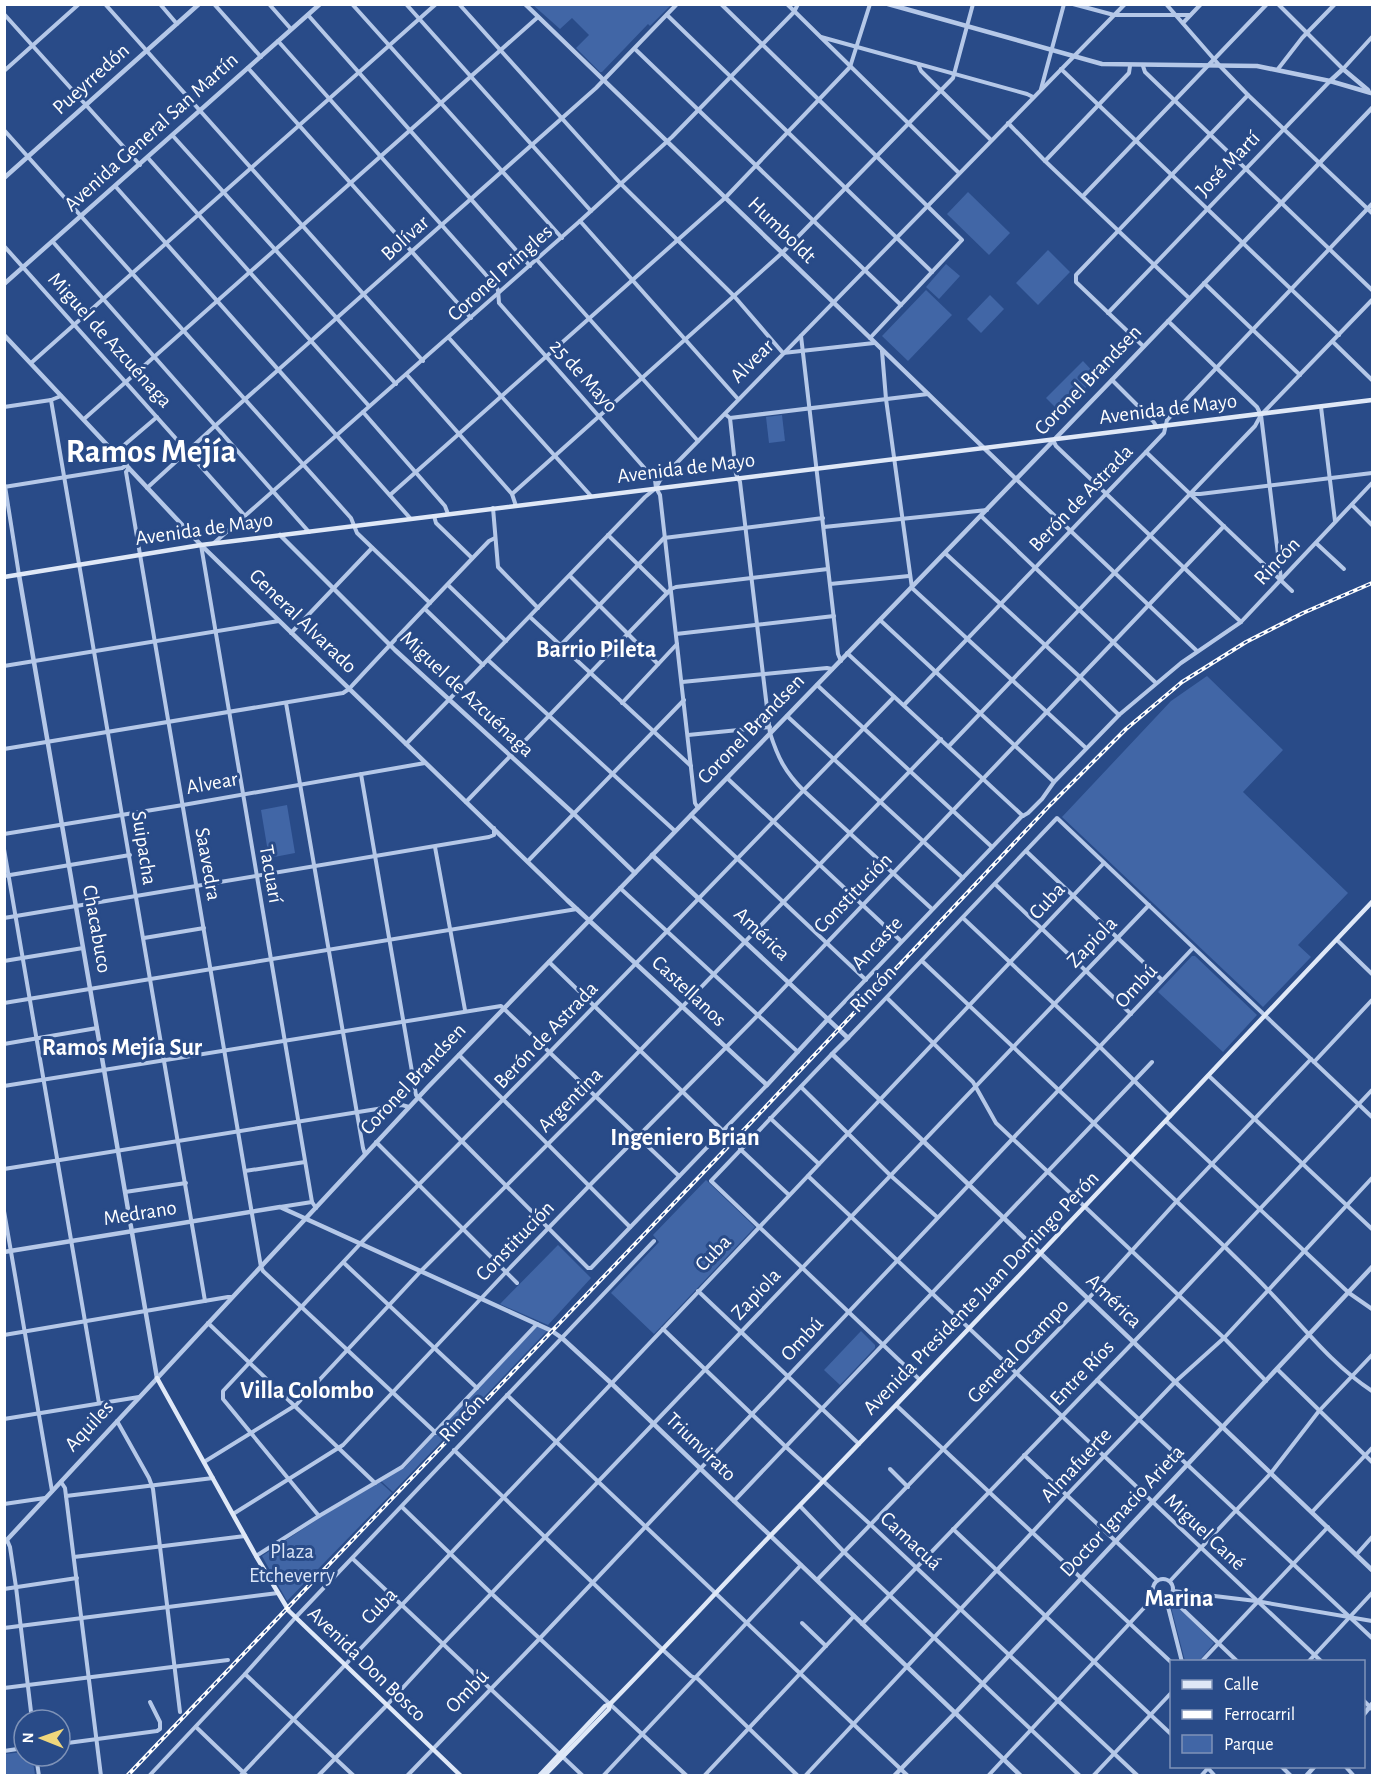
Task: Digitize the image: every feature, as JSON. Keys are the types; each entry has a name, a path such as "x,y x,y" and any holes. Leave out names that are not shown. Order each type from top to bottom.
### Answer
{"main road":[{"name":"Avenida de Mayo","path":"4,577 214,543 1372,400"},
{"name":"Avenida Presidente Juan Domingo Perón","path":"539,1776 609,1709 610,1704 1042,1254 1372,902"},
{"name":"Avenida Don Bosco","path":"158,1378 287,1608 461,1776"},
{"name":"Avenida Presidente Juan Domingo Perón","path":"544,1776 561,1755"}],"street":[{"path":"4,71 79,4"},
{"path":"105,4 423,361"},
{"path":"160,4 177,24"},
{"name":"Pueyrredón","path":"4,178 199,4"},
{"path":"214,4 261,57"},
{"path":"269,4 291,29"},
{"name":"Avenida General San Martín","path":"4,284 320,4"},
{"path":"352,4 562,238"},
{"path":"406,4 591,212"},
{"path":"31,363 436,4"},
{"path":"459,4 621,184 734,296 783,353 872,340 901,305 962,240 722,4"},
{"name":"Humboldt","path":"525,4 1016,479"},
{"name":"Bolívar","path":"147,488 562,119 635,49 677,4"},
{"path":"787,4 959,172"},
{"name":"Coronel Pringles","path":"214,543 591,212 699,109 794,12 798,4"},
{"path":"390,495 725,198 850,67 870,4"},
{"path":"888,4 1101,64 1130,66 1252,65 1330,81 1372,94"},
{"path":"512,494 782,253 940,91 955,75 974,4"},
{"path":"1041,89 1064,4"},
{"path":"1072,4 1114,15 1190,15"},
{"name":"Alvear","path":"406,744 656,488 660,480 738,399 1125,4"},
{"path":"1166,4 1248,95 1372,213"},
{"path":"1183,23 1201,4"},
{"path":"1083,196 1267,4"},
{"path":"1278,4 1343,69 1372,94"},
{"path":"1278,69 1307,33 1335,4"},
{"path":"4,14 140,165"},
{"path":"308,15 530,266"},
{"path":"667,15 932,272"},
{"path":"84,419 538,17"},
{"path":"820,37 1027,94 1034,98"},
{"name":"José Martí","path":"1108,313 1372,37"},
{"name":"25 de Mayo","path":"278,41 495,285 499,303 655,480 660,495 669,591 678,644 695,803 698,808"},
{"path":"635,49 901,305"},
{"path":"918,64 940,91 991,140"},
{"path":"1045,161 1129,73 1130,66"},
{"path":"1143,66 1145,72 1175,102 1372,290"},
{"path":"248,68 471,318"},
{"path":"1061,69 1339,335"},
{"path":"1143,346 1076,282 1076,275 1248,95"},
{"name":"Coronel Brandsen","path":"158,1378 417,1098 727,778 770,730 787,716 912,588 1372,108"},
{"path":"1008,123 1190,298"},
{"path":"4,130 351,518 357,534 430,603"},
{"path":"173,135 396,384"},
{"path":"147,159 369,407"},
{"path":"116,187 410,518"},
{"name":"Berón de Astrada","path":"904,705 1164,433 1167,420 1372,204"},
{"path":"580,221 738,399"},
{"path":"53,242 309,532"},
{"name":"Miguel de Azcuénaga","path":"4,246 245,516"},
{"path":"537,259 698,441"},
{"path":"1204,283 1300,375"},
{"path":"949,746 1255,426 1261,415 1372,300"},
{"path":"1168,321 1257,407 1261,415 1281,580"},
{"name":"General Alvarado","path":"4,335 201,545 589,921"},
{"path":"801,335 841,661"},
{"path":"449,338 591,497"},
{"path":"1332,342 1372,380"},
{"path":"882,351 901,518 912,588 1086,748"},
{"path":"407,375 512,494 516,506"},
{"path":"1112,380 1157,427"},
{"path":"729,418 928,394"},
{"path":"4,407 51,400 61,396"},
{"name":"Suipacha","path":"51,400 205,1301"},
{"path":"1321,407 1336,522"},
{"path":"363,412 445,506 448,514"},
{"path":"725,414 729,418 747,528 770,730 782,765 804,791 932,909"},
{"path":"116,452 157,417"},
{"path":"1053,440 1056,446 1241,622"},
{"path":"1146,452 1292,591"},
{"path":"5,487 128,466"},
{"name":"Saavedra","path":"128,466 126,472 261,1267"},
{"path":"1190,494 1372,473"},
{"path":"1016,479 1197,651"},
{"name":"Rincón","path":"1197,651 1241,622 1372,483"},
{"name":"Chacabuco","path":"5,487 103,1069 158,1378"},
{"path":"1352,505 1372,525"},
{"path":"493,508 497,565 538,608"},
{"path":"824,527 987,510"},
{"path":"433,516 436,523 472,558"},
{"path":"981,516 1156,683"},
{"path":"560,646 664,538 823,518"},
{"name":"Constitución","path":"233,1514 339,1449 480,1298 758,1015 1224,526"},
{"name":"Miguel de Azcuénaga","path":"280,535 448,700 573,813 635,873"},
{"path":"608,536 669,591"},
{"path":"4,749 343,693 472,558 495,538"},
{"path":"1316,543 1344,569"},
{"name":"Tacuarí","path":"201,545 298,1122 312,1202 316,1208"},
{"path":"291,633 372,548"},
{"path":"945,553 1119,715"},
{"path":"466,802 669,591 676,587 828,569"},
{"path":"570,576 658,664"},
{"path":"830,584 909,576"},
{"path":"448,585 506,641"},
{"path":"425,609 483,665"},
{"path":"676,634 834,616"},
{"path":"530,617 691,767"},
{"path":"880,620 1054,782"},
{"path":"4,666 279,621"},
{"path":"622,703 678,644"},
{"name":"Ancaste","path":"548,1229 590,1269 767,1085 901,941 1042,799 1054,782 1086,748 1119,715 1197,651"},
{"path":"848,653 1023,816"},
{"path":"488,660 675,831"},
{"path":"682,682 832,669"},
{"path":"817,685 992,847"},
{"name":"Berón de Astrada","path":"251,1433 223,1399 223,1392 361,1243 636,965 894,697"},
{"path":"528,861 684,699"},
{"path":"285,702 365,1154"},
{"path":"787,716 963,878"},
{"path":"688,735 770,730"},
{"name":"Argentina","path":"204,1462 296,1406 421,1271 596,1096 940,739"},
{"name":"Alvear","path":"4,834 425,763"},
{"path":"361,774 404,1020 414,1092 417,1098 548,1229"},
{"path":"727,778 901,941"},
{"path":"691,815 866,980"},
{"name":"Rincón","path":"759,1227 711,1181 740,1149 1057,818 1104,863"},
{"path":"4,918 435,847 489,837 494,835 494,828"},
{"path":"435,847 465,1010"},
{"path":"4,849 99,1403"},
{"path":"1026,851 1162,980"},
{"path":"7,876 130,855"},
{"name":"América","path":"652,855 848,1038"},
{"path":"1104,863 1372,1117"},
{"name":"Cuba","path":"243,1774 1104,863"},
{"path":"995,884 1131,1014"},
{"path":"620,888 798,1052"},
{"name":"Zapiola","path":"387,1705 1149,905"},
{"path":"4,1003 577,909"},
{"path":"963,918 1170,1116"},
{"name":"Castellanos","path":"589,921 767,1085"},
{"path":"144,938 204,928"},
{"path":"1337,940 1372,974"},
{"path":"4,961 83,948"},
{"name":"Ombú","path":"406,1776 1193,948"},
{"path":"922,961 1225,1247 1351,1377 1372,1390"},
{"path":"549,962 723,1130"},
{"path":"886,998 976,1086 994,1121 1224,1338 1266,1381"},
{"name":"General Ocampo","path":"817,1580 1088,1299 1176,1202 1372,1000"},
{"path":"4,1086 499,1006 504,1007 679,1176"},
{"path":"4,1044 97,1028"},
{"name":"América","path":"832,1054 1372,1570"},
{"path":"459,1055 630,1227"},
{"path":"734,1501 1152,1062"},
{"path":"1209,1076 1372,1229"},
{"path":"801,1087 890,1175 937,1217"},
{"name":"Entre Ríos","path":"862,1624 1225,1247 1372,1090"},
{"path":"4,1169 402,1106 409,1107"},
{"path":"771,1118 819,1164"},
{"path":"1166,1121 1349,1293 1372,1309"},
{"path":"376,1142 517,1283"},
{"path":"740,1149 789,1195"},
{"path":"245,1171 305,1162"},
{"name":"Miguel Cané","path":"808,1176 1320,1660"},
{"name":"Almafuerte","path":"805,1776 1067,1495 1175,1382 1224,1338 1372,1178"},
{"path":"125,1192 186,1184"},
{"name":"Medrano","path":"4,1252 312,1202"},
{"path":"280,1207 306,1218"},
{"path":"4,1211 52,1491"},
{"name":"Triunvirato","path":"306,1218 537,1324 562,1338 1021,1776"},
{"path":"759,1227 920,1380"},
{"name":"Rincón","path":"149,1776 454,1450 654,1241"},
{"path":"344,1263 477,1388"},
{"path":"261,1267 436,1433"},
{"name":"Doctor Ignacio Arieta","path":"894,1776 1188,1466 1372,1267"},
{"path":"698,1291 859,1444"},
{"path":"4,1335 232,1297"},
{"path":"208,1323 375,1483"},
{"path":"256,1556 402,1467 537,1324"},
{"name":"Camacuá","path":"663,1329 1138,1776"},
{"path":"1170,1581 1271,1473 1319,1411 1372,1355"},
{"path":"1277,1370 1372,1462"},
{"name":"Aquiles","path":"46,1498 158,1378"},
{"path":"1097,1380 1372,1638"},
{"path":"507,1395 908,1776"},
{"path":"4,1419 139,1397"},
{"path":"897,1406 1170,1662"},
{"path":"117,1421 151,1485 180,1712"},
{"path":"251,1433 319,1516"},
{"path":"1312,1512 1372,1448"},
{"path":"454,1450 663,1650 749,1727 798,1776"},
{"path":"1024,1455 1157,1580"},
{"path":"890,1469 908,1487"},
{"path":"66,1496 213,1478"},
{"path":"61,1482 65,1488 101,1776"},
{"path":"4,1504 46,1498"},
{"path":"30,1708 16,1587 10,1548 6,1541 46,1498"},
{"path":"800,1506 844,1552 1080,1776"},
{"path":"402,1507 687,1776"},
{"path":"1203,1660 1328,1527"},
{"path":"953,1529 1170,1733"},
{"path":"74,1557 245,1536"},
{"path":"1356,1555 1372,1537"},
{"path":"353,1559 583,1776"},
{"path":"603,1776 801,1565"},
{"path":"4,1589 77,1578"},
{"path":"1157,1580 1170,1581"},
{"path":"1157,1580 1152,1590 1155,1596 1160,1599 1169,1598 1236,1660"},
{"path":"1170,1581 1173,1591 1169,1598 1182,1660"},
{"path":"1173,1591 1256,1601 1372,1621"},
{"path":"4,1628 278,1593"},
{"path":"1310,1660 1372,1593"},
{"path":"988,1776 1155,1596"},
{"path":"704,1776 854,1616"},
{"path":"802,1623 826,1646"},
{"path":"4,1688 228,1660"},
{"path":"245,1674 354,1776"},
{"path":"1093,1776 1170,1694"},
{"path":"72,1742 155,1732 160,1729 160,1722 150,1702"},
{"path":"318,1776 387,1705"},
{"path":"196,1727 243,1774"}],"green space":[{"path":"533,5 671,5 650,26 648,24 600,72 576,48 589,35 572,18 560,29"},
{"path":"968,192 1010,233 989,255 947,214"},
{"path":"1048,250 1070,272 1038,305 1016,283"},
{"path":"946,264 960,276 939,299 926,287"},
{"path":"926,290 952,315 908,361 882,336"},
{"path":"990,295 1004,309 981,333 967,319"},
{"path":"1083,361 1097,376 1061,413 1046,398"},
{"path":"782,415 785,441 769,443 766,417"},
{"path":"1207,676 1283,750 1243,792 1348,893 1298,945 1311,957 1263,1007 1062,817 1171,701"},
{"path":"287,805 295,853 269,858 261,810"},
{"path":"1192,956 1195,956 1257,1015 1223,1052 1158,992"},
{"path":"706,1180 755,1227 654,1334 611,1293 659,1242 653,1235"},
{"path":"558,1245 591,1278 548,1325 500,1304"},
{"path":"536,1326 547,1331 393,1492 381,1481 405,1467"},
{"path":"861,1331 875,1345 875,1348 840,1385 824,1370"},
{"name":"Plaza Etcheverry","path":"380,1482 392,1493 287,1601 262,1556"},
{"path":"1172,1604 1177,1605 1214,1643 1200,1660 1185,1660"},
{"path":"12,1753 12,1768 34,1768 35,1775 5,1775 5,1754"}],"railway":[{"path":"127,1776 741,1133 1050,805 1126,729 1182,682 1246,642 1303,613 1372,583"}],"district":[{"name":"Ramos Mejía","path":"151,452"},
{"name":"Barrio Pileta","path":"596,650"},
{"name":"Ramos Mejía Sur","path":"122,1048"},
{"name":"Ingeniero Brian","path":"685,1138"},
{"name":"Villa Colombo","path":"307,1391"},
{"name":"Marina","path":"1179,1599"}]}
